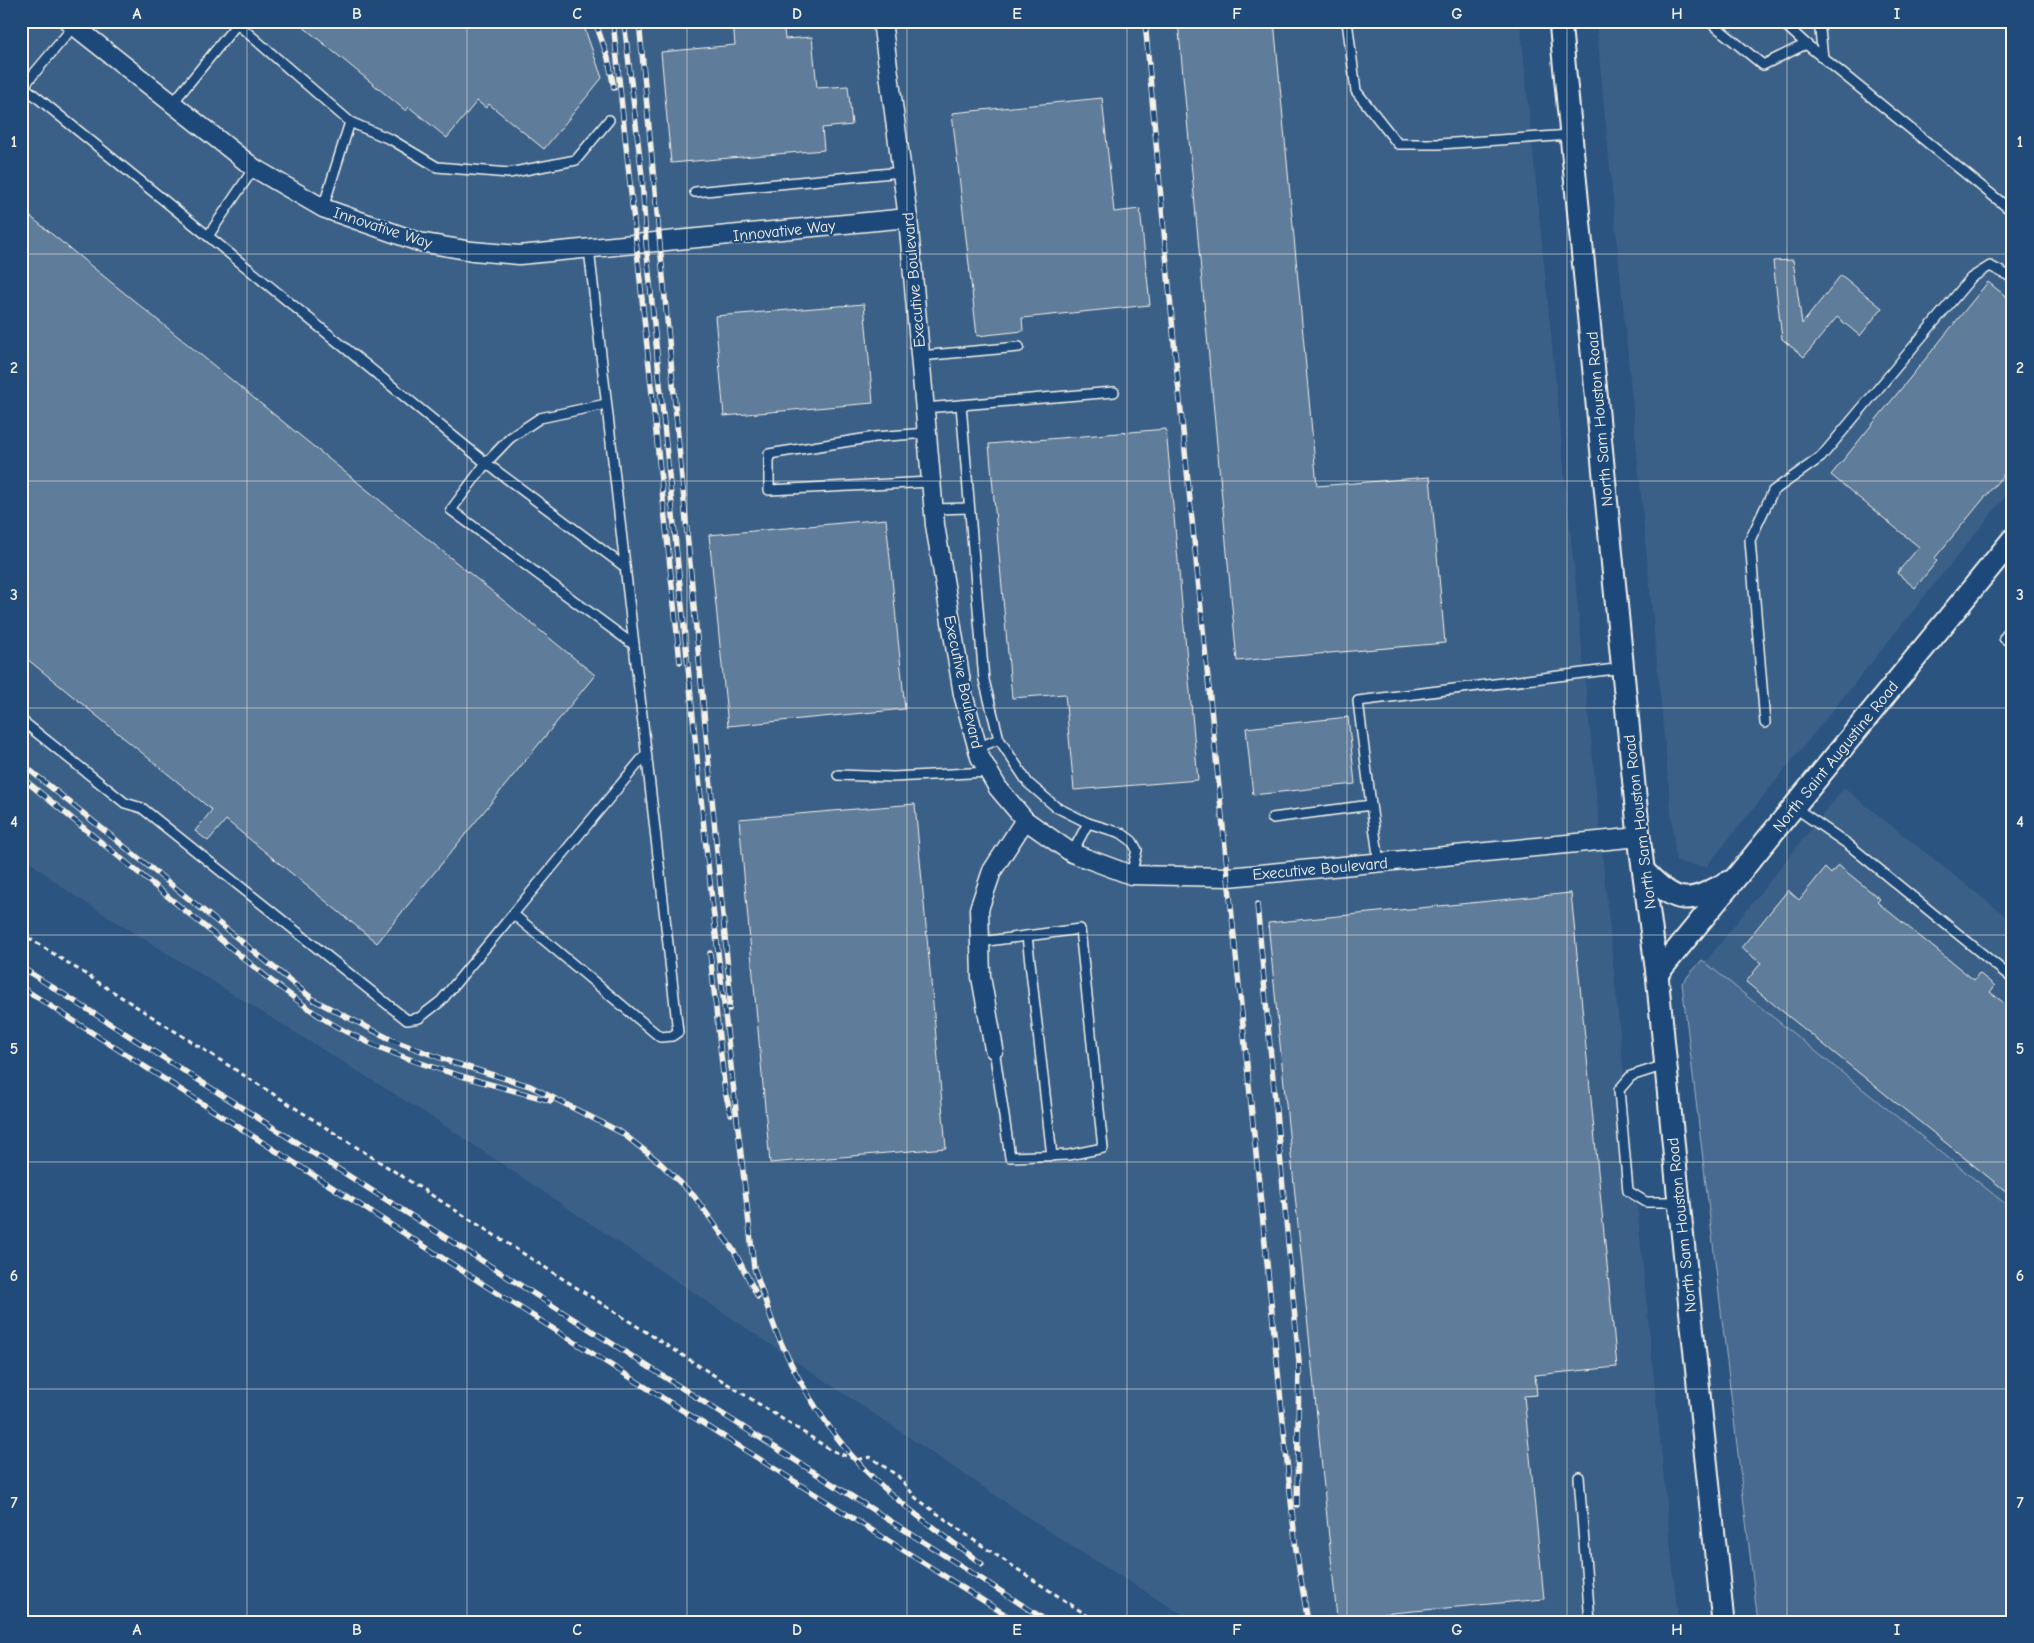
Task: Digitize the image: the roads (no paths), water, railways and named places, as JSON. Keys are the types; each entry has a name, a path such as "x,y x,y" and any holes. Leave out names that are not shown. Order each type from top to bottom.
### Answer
{"street":[{"name":"Executive Boulevard","path":"882,21 908,218 934,509 963,694 980,757 998,788 1025,820 1072,853 1131,875 1229,877 1639,837"},
{"name":"North Sam Houston Road","path":"1560,21 1639,837 1658,974 1678,1202 1723,1622"},
{"name":"Innovative Way","path":"71,23 254,168 323,208 419,242 472,251 519,255 908,218"},
{"name":"North Saint Augustine Road","path":"1658,974 2013,539"},
{"path":"994,1049 981,977 979,909 992,871 1025,820"},
{"path":"1645,872 1670,895 1684,898 1702,896 1737,877"}],"lane":[{"path":"1347,21 1356,91 1398,144 1439,144 1571,135"},
{"path":"1708,21 1763,65 1806,44"},
{"path":"1781,21 1822,58 2013,212"},
{"path":"1819,21 1822,58"},
{"path":"71,23 22,87 486,463 625,567"},
{"path":"172,104 235,23 350,122 392,140 437,167 509,173 576,160 609,120"},
{"path":"323,208 350,122"},
{"path":"208,236 254,168"},
{"path":"695,192 902,172"},
{"path":"513,914 660,1037 672,1036 678,1032 589,249"},
{"path":"1765,723 1750,540 1773,491 1821,457 1971,278 1990,266 2013,278"},
{"path":"920,356 1019,347"},
{"path":"925,408 1114,392"},
{"path":"606,404 540,418 510,438 486,463 451,510 634,645"},
{"path":"961,405 968,508 984,680 999,739 1028,782 1056,807 1088,823 1121,833 1132,841 1137,850 1131,875"},
{"path":"927,433 875,437 769,454 769,490 931,482"},
{"path":"934,509 968,508"},
{"path":"2013,627 2004,638 2013,644"},
{"path":"1379,862 1358,701 1622,668"},
{"path":"21,720 125,803 142,808 407,1020 419,1018 441,1001 646,754"},
{"path":"977,748 999,739"},
{"path":"838,774 893,777 989,772"},
{"path":"1272,818 1371,805"},
{"path":"1794,807 1849,845 2013,979"},
{"path":"1072,853 1088,823"},
{"path":"980,942 1080,929 1103,1148 1069,1155 1010,1157 994,1049"},
{"path":"1027,936 1052,1156"},
{"path":"1665,1065 1631,1076 1620,1090 1628,1191 1646,1202 1678,1202"},
{"path":"1579,1477 1590,1622"}],"railway":[{"path":"595,21 608,58 614,88"},
{"path":"613,21 680,662"},
{"path":"624,21 642,176 646,243 705,838 754,1268 775,1328 788,1357 810,1398 836,1437 867,1472 895,1497 982,1564"},
{"path":"639,21 730,990 729,1009"},
{"path":"1145,21 1174,342 1296,1550 1308,1622"},
{"path":"21,763 314,1000 392,1040 454,1063 530,1086 622,1133 658,1161 694,1196 734,1251 758,1297"},
{"path":"21,777 269,979 332,1024 402,1057 551,1101"},
{"path":"1257,904 1299,1362 1297,1505"},
{"path":"710,953 725,1092 731,1114"},
{"path":"21,967 1049,1622"},
{"path":"21,987 511,1302 1017,1622"}]}
